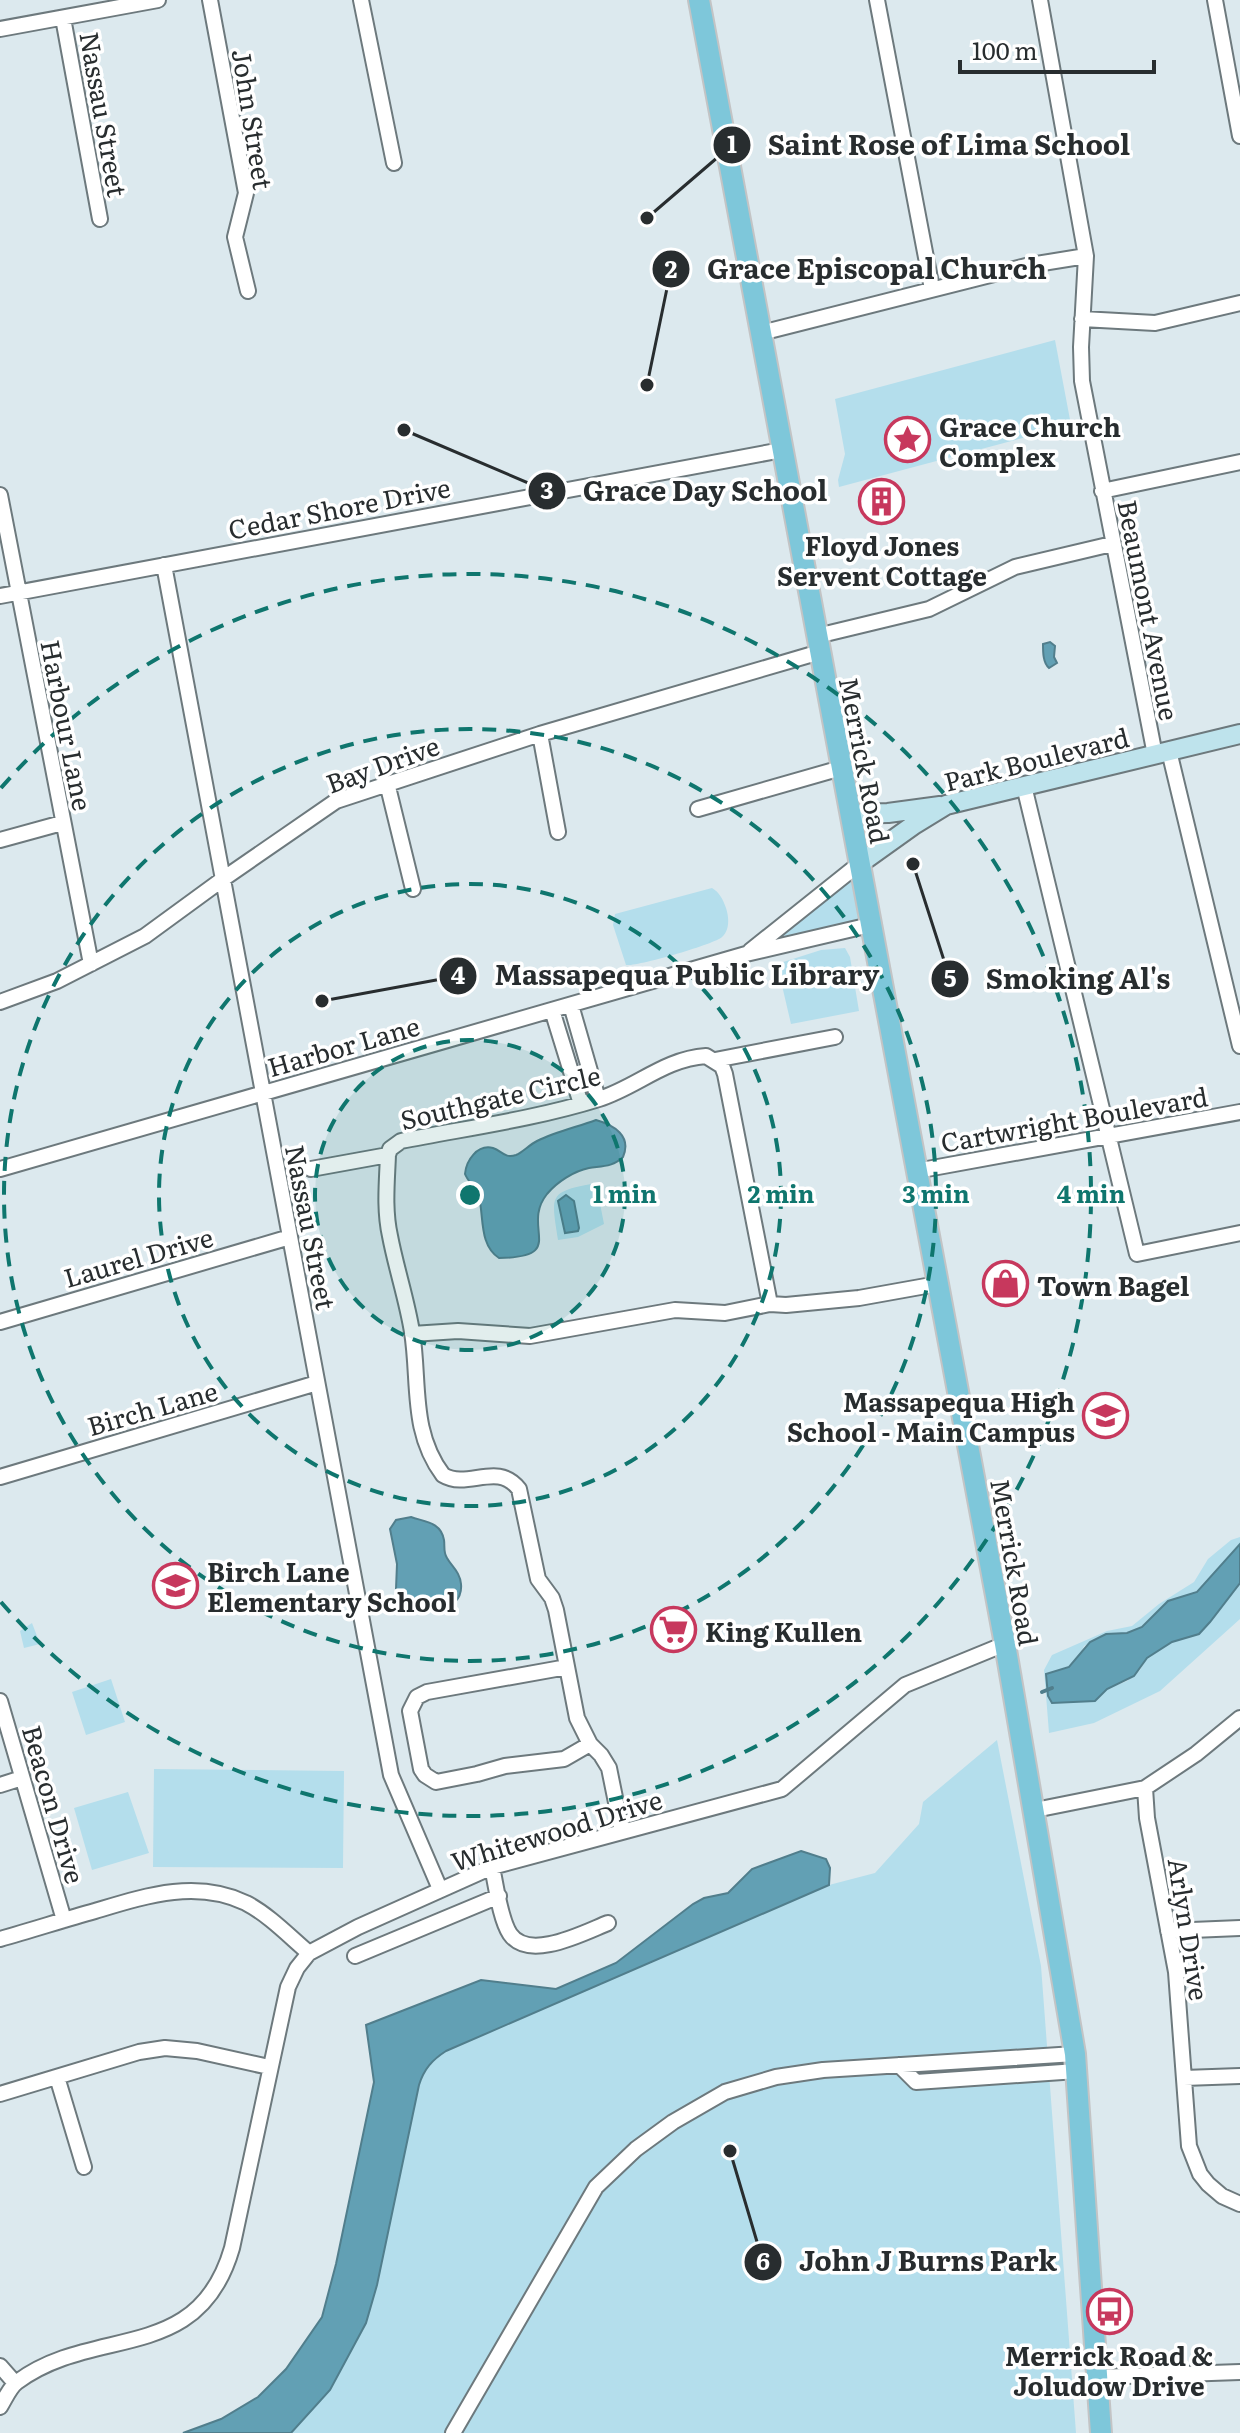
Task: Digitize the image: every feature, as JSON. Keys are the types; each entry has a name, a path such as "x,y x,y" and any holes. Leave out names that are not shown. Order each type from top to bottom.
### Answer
{"main road":[{"name":"Merrick Road","path":"699,0 1035,1810 1076,2062 1101,2433"},
{"name":"Park Boulevard","path":"859,864 946,805 1240,734"},
{"path":"850,814 888,813 946,805"}],"street":[{"path":"0,29 158,0"},
{"name":"John Street","path":"210,0 246,193 235,237 248,291"},
{"path":"361,0 394,163"},
{"path":"877,0 932,289"},
{"name":"Beaumont Avenue","path":"1040,0 1086,256 1082,381 1112,544 1162,753 1240,1046"},
{"path":"1215,0 1240,136"},
{"name":"Nassau Street","path":"63,18 100,219"},
{"path":"761,333 1030,265 1086,256"},
{"path":"1082,319 1167,322 1240,303"},
{"name":"Cedar Shore Drive","path":"0,596 782,450"},
{"path":"1102,491 1240,462"},
{"name":"Harbour Lane","path":"0,495 91,964"},
{"name":"Bay Drive","path":"0,1002 57,981 145,936 336,801 929,609 1015,567 1112,544"},
{"name":"Nassau Street","path":"164,565 391,1775 440,1889"},
{"path":"540,734 558,832"},
{"path":"698,809 841,768"},
{"path":"387,783 413,889"},
{"path":"1024,786 1137,1254 1240,1233"},
{"path":"0,840 62,823"},
{"name":"Harbor Lane","path":"746,954 859,864"},
{"name":"Harbor Lane","path":"0,1169 746,954 870,925"},
{"path":"571,1005 598,1099"},
{"path":"552,1010 581,1104"},
{"name":"Southgate Circle","path":"622,1832 609,1768 590,1744 577,1718 556,1610 534,1566 519,1489 505,1476 495,1474 457,1480 443,1475 422,1431 416,1404 412,1334 388,1224 388,1155 390,1149 401,1141 581,1104 624,1091 656,1069 674,1062 706,1056 715,1060 835,1037"},
{"path":"715,1060 725,1074 770,1304"},
{"name":"Cartwright Boulevard","path":"916,1171 1240,1112"},
{"name":"Southgate Circle","path":"311,1169 388,1155"},
{"name":"Laurel Drive","path":"0,1322 290,1237"},
{"path":"412,1334 458,1331 530,1336 675,1310 725,1313 770,1304 859,1298 937,1284"},
{"name":"Birch Lane","path":"0,1477 317,1383"},
{"name":"Whitewood Drive","path":"309,1953 358,1927 492,1867 782,1789 905,1685 1005,1644"},
{"path":"567,1667 427,1692 417,1697 410,1711 421,1769 436,1782 442,1782 505,1766 564,1759 590,1744"},
{"name":"Beacon Drive","path":"0,1701 64,1920"},
{"path":"1035,1810 1145,1788 1196,1754 1240,1718"},
{"path":"0,1785 22,1778"},
{"name":"Arlyn Drive","path":"1145,1788 1147,1818 1176,1972 1189,2146 1193,2160 1208,2184 1222,2196 1240,2204"},
{"path":"492,1867 510,1935 519,1941 533,1945 557,1944 608,1923"},
{"path":"0,1939 148,1896 197,1890 245,1903 272,1921 309,1953 288,1987 232,2248 226,2268 210,2297 191,2316 164,2331 69,2358 15,2383 0,2407"},
{"path":"355,1956 499,1896"},
{"path":"1168,1931 1240,1928"},
{"path":"0,2094 139,2052 165,2048 197,2051 269,2067"},
{"path":"453,2433 596,2187 636,2149 673,2122 725,2092 776,2077 899,2065 1076,2062"},
{"path":"1184,2078 1240,2076"},
{"path":"57,2077 84,2167"},
{"path":"0,2366 15,2383"},
{"path":"1097,2377 1240,2372"}],"shaded area":[{"name":"Grace Church Complex","path":"1055,340 1071,425 839,487 845,454 835,399"},
{"path":"1050,642 1055,646 1057,663 1049,668 1044,660 1043,644"},
{"path":"858,867 868,924 752,951"},
{"path":"712,888 724,902 727,912 728,927 722,937 675,954 626,965 613,925 615,914"},
{"path":"845,948 850,957 859,1011 791,1024 777,964 821,950"},
{"path":"596,1120 620,1132 625,1143 623,1157 611,1164 578,1172 556,1185 540,1206 538,1246 520,1256 499,1258 488,1246 479,1197 465,1174 470,1159 477,1151 487,1147 506,1155 516,1155 544,1138"},
{"path":"596,1183 604,1224 578,1237 558,1240 554,1213 556,1198 569,1189"},
{"path":"566,1195 574,1201 579,1228 578,1231 565,1233 558,1201"},
{"path":"411,1517 440,1530 446,1556 459,1576 460,1595 447,1607 426,1610 406,1605 399,1599 396,1589 397,1564 390,1529 396,1520"},
{"path":"1240,1537 1240,1544 1197,1592 1168,1601 1142,1626 1127,1633 1106,1634 1084,1646 1069,1667 1046,1674 1058,1703 1095,1701 1107,1689 1127,1681 1140,1670 1147,1658 1172,1642 1199,1633 1240,1583 1240,1619 1160,1691 1094,1723 1049,1733 1044,1670 1052,1655 1107,1631 1132,1626 1194,1582 1208,1559 1231,1540"},
{"path":"1240,1544 1240,1583 1199,1634 1172,1642 1147,1658 1134,1676 1107,1689 1095,1701 1052,1703 1048,1696 1046,1674 1069,1667 1090,1642 1106,1634 1127,1633 1142,1627 1168,1601 1197,1592"},
{"path":"32,1623 40,1644 24,1648 20,1631"},
{"path":"111,1679 125,1722 86,1735 72,1692"},
{"path":"997,1740 1041,1966 1076,2433 291,2433 330,2390 366,2323 377,2285 419,2085 432,2061 446,2051 829,1885 875,1873 919,1824 923,1802"},
{"path":"154,1769 344,1771 343,1868 153,1867"},
{"path":"128,1792 149,1853 92,1870 74,1808"},
{"path":"801,1851 826,1859 830,1868 829,1885 446,2051 433,2061 419,2085 377,2285 366,2323 330,2390 291,2433 183,2433 221,2419 258,2397 286,2369 322,2317 374,2082 366,2025 481,1980 556,1989 616,1963 693,1904 704,1898 728,1893 752,1869"}],"waterway":[{"path":"1042,1692 1052,1688"}],"place":[{"name":"Saint Rose of Lima School","path":"647,218"},
{"name":"Grace Episcopal Church","path":"647,385"},
{"name":"Grace Day School","path":"404,430"},
{"name":"Grace Church Complex","path":"908,440"},
{"name":"Floyd Jones Servent Cottage","path":"882,501"},
{"name":"Smoking Al's","path":"913,864"},
{"name":"Massapequa Public Library","path":"322,1001"},
{"name":"Town Bagel","path":"1006,1284"},
{"name":"Massapequa High School - Main Campus","path":"1106,1415"},
{"name":"Birch Lane Elementary School","path":"176,1585"},
{"name":"King Kullen","path":"674,1630"},
{"name":"John J Burns Park","path":"730,2151"},
{"name":"Merrick Road & Joludow Drive","path":"1109,2311"}]}
